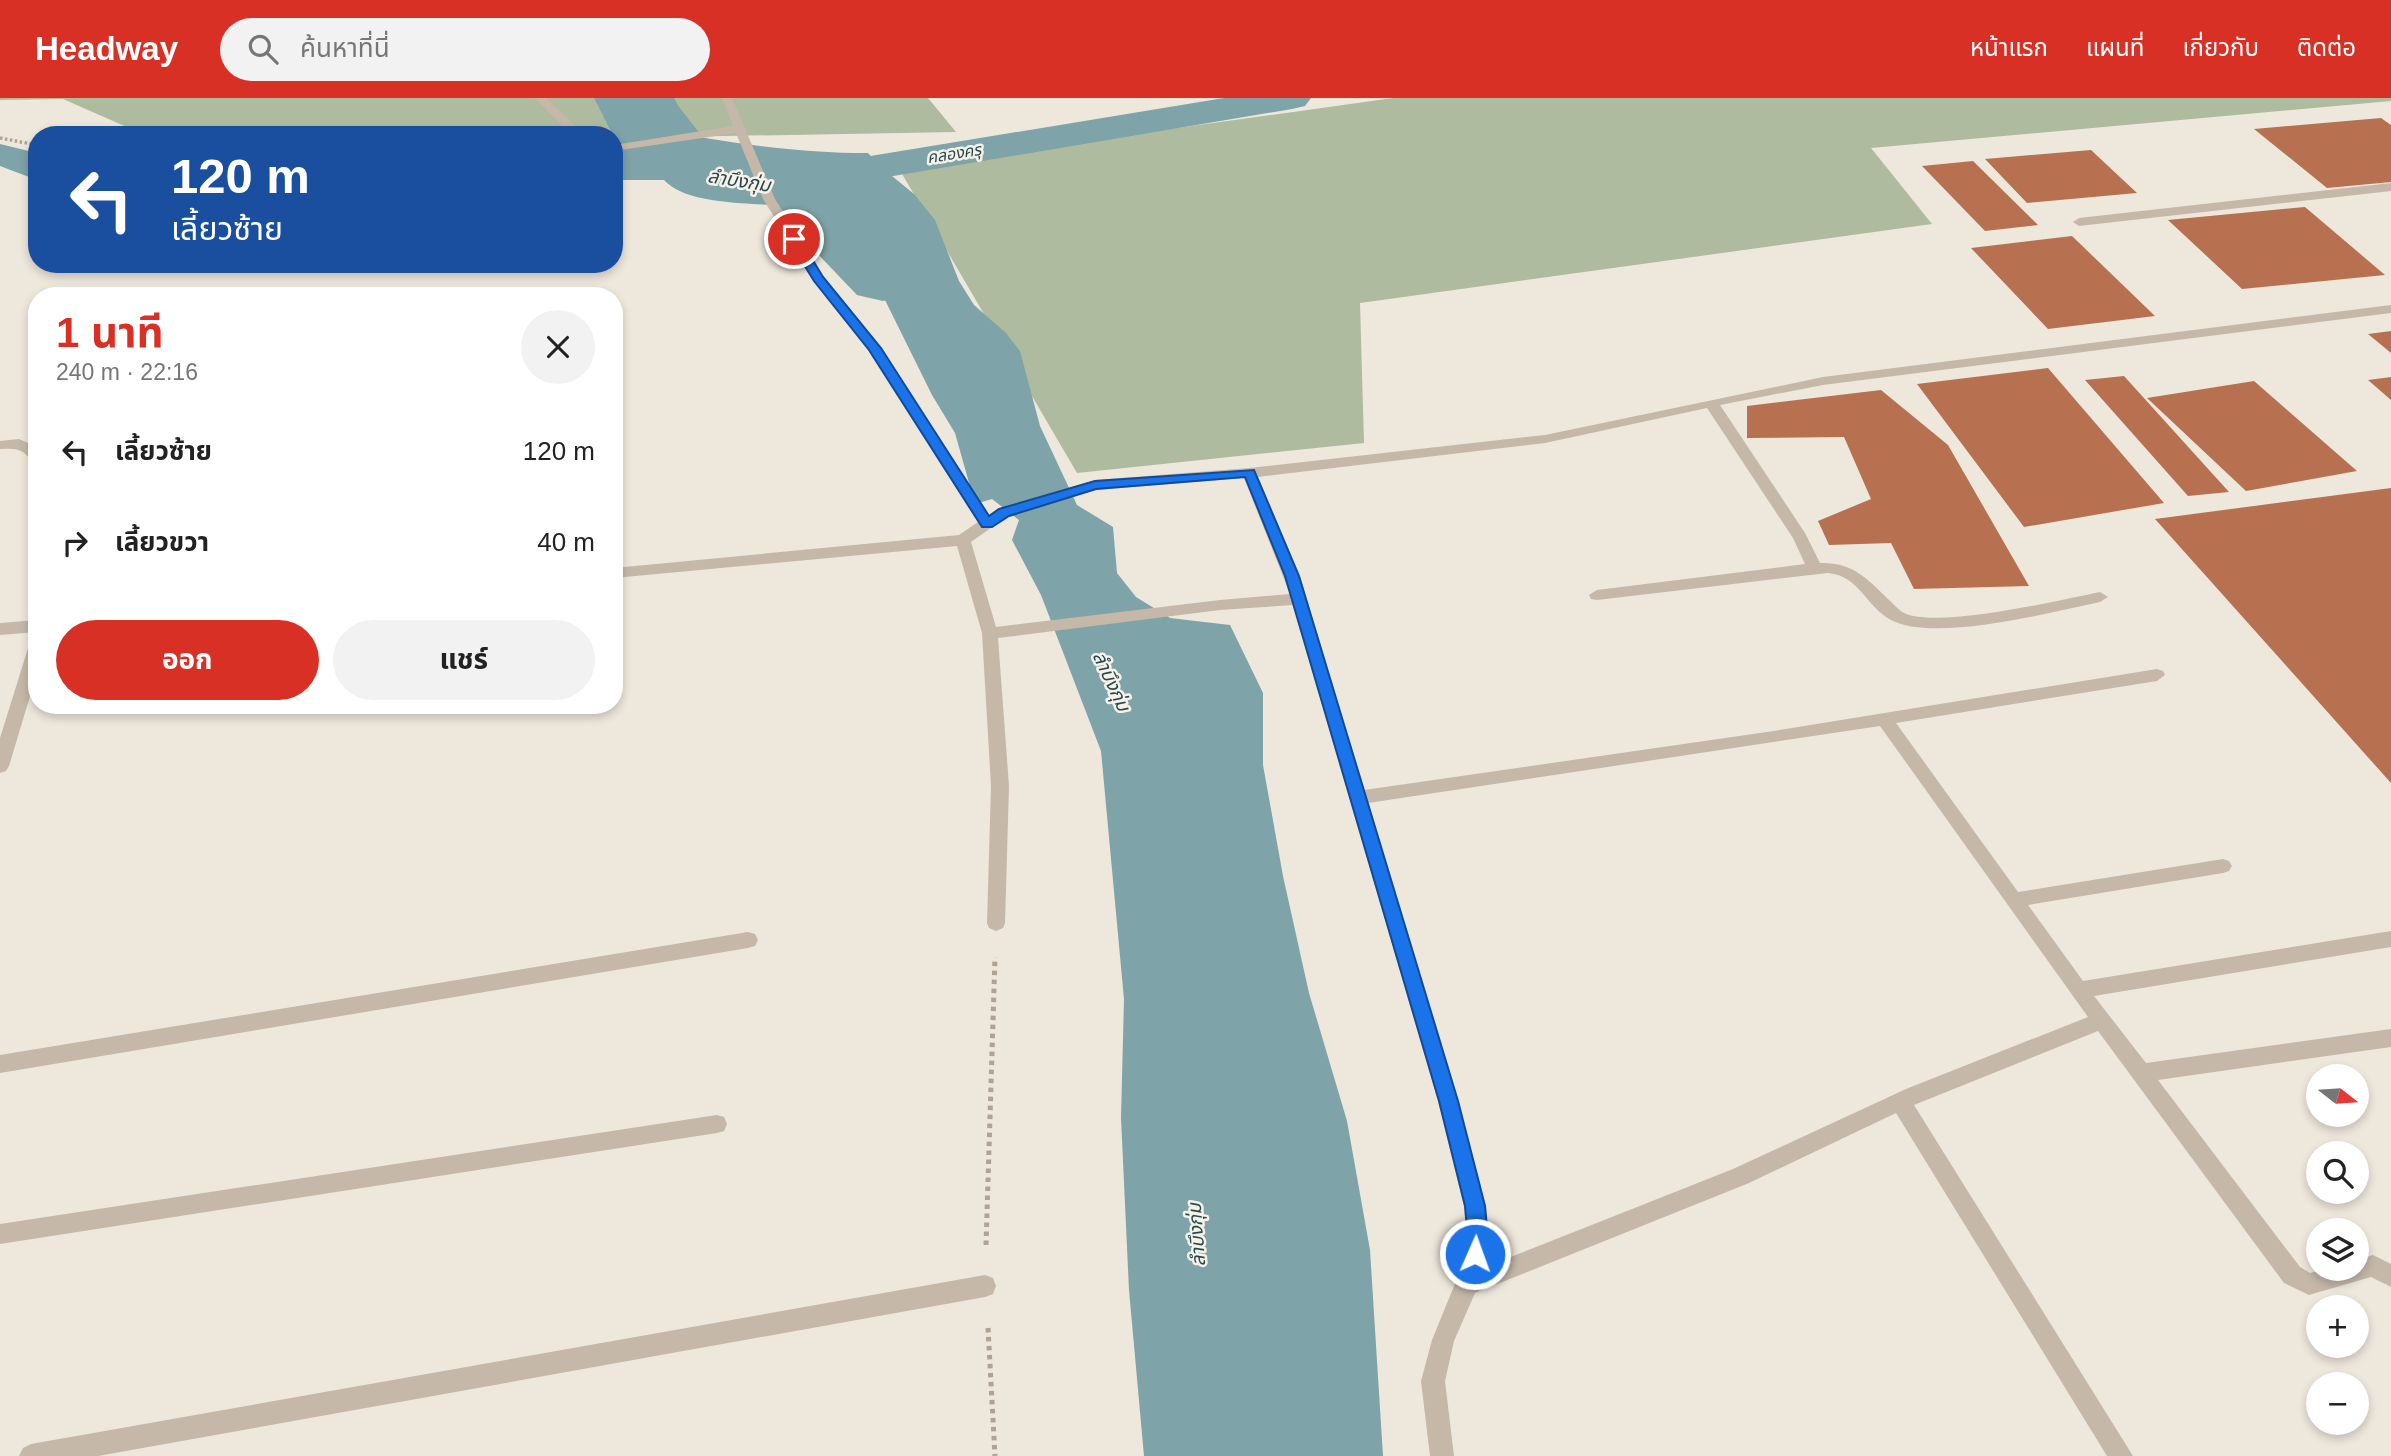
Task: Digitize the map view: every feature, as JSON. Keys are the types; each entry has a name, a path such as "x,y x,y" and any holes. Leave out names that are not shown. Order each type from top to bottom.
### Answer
{"street":[{"path":"540,98 569,126"},
{"path":"727,98 769,199 818,279 874,348 987,524"},
{"path":"623,147 740,132"},
{"path":"2079,222 2391,187"},
{"path":"623,572 963,540 1004,512 1095,485 1249,472 1545,439 1712,403 1850,378 2391,309"},
{"path":"1712,403 1800,537 1815,568"},
{"path":"0,445 19,443 28,449"},
{"path":"1249,472 1292,576 1448,1101 1475,1206 1478,1240 1466,1286 1443,1340 1433,1381 1442,1456"},
{"path":"963,540 990,633 1000,786 996,923"},
{"path":"1597,595 1839,567 1851,572 1898,617 1917,621 1957,623 2100,597"},
{"path":"990,633 1220,605 1299,600"},
{"path":"0,629 28,627"},
{"path":"0,766 3,746 28,672"},
{"path":"1358,798 2157,675"},
{"path":"1884,719 2078,990 2292,1275 2309,1284 2373,1266 2391,1276"},
{"path":"2013,900 2223,866"},
{"path":"2078,990 2391,939"},
{"path":"0,1064 748,940"},
{"path":"1466,1286 1741,1175 1900,1101 2101,1021"},
{"path":"2140,1073 2391,1038"},
{"path":"1900,1101 2120,1456"},
{"path":"0,1234 717,1124"},
{"path":"31,1456 985,1286"}],"path":[{"path":"0,138 28,143"},
{"path":"995,1456 985,1286 996,923"}],"green space":[{"path":"0,98 928,98 956,132 623,138 623,126 124,126 63,99"},
{"path":"1393,98 2391,98 2391,101 1871,148 1932,224 1360,303 1364,443 1077,473 898,167"}],"water":[{"path":"594,98 674,98 694,136 781,148 868,153 914,194 935,220 959,281 974,305 1006,333 1020,351 1040,426 1077,505 1113,527 1117,573 1136,597 1170,618 1230,625 1263,693 1263,765 1283,876 1309,993 1347,1121 1370,1250 1383,1456 1144,1456 1129,1290 1121,1118 1124,999 1101,751 1041,595 1012,540 1019,520 992,499 975,504 955,433 932,395 884,298 835,246 805,225 778,180 623,180 623,126 608,126"},
{"path":"0,144 28,151 28,177 0,166"}],"building":[{"path":"2381,118 2391,125 2391,182 2327,188 2254,129"},
{"path":"2091,150 2137,193 2027,203 1985,159"},
{"path":"1973,161 2038,225 1985,231 1922,166"},
{"path":"2305,207 2385,275 2242,289 2168,220"},
{"path":"2072,236 2155,316 2048,329 1971,248"},
{"path":"2391,331 2391,353 2368,334"},
{"path":"2048,368 2164,503 2024,527 1917,384"},
{"path":"2124,376 2229,492 2188,496 2085,380"},
{"path":"2391,377 2391,400 2368,380"},
{"path":"2254,381 2357,471 2246,491 2147,398"},
{"path":"1881,390 1948,445 2029,586 1914,589 1891,543 1829,545 1818,521 1871,499 1844,437 1747,438 1747,406"},
{"path":"2391,488 2391,783 2155,519"}],"waterway":[{"name":"ลำบึงกุ่ม","path":"640,98 675,149 695,172 715,180 792,187 883,279"},
{"name":"คลองครุ","path":"799,174 840,173 1292,98"}],"route":[{"path":"794,239 818,279 874,348 987,524 1004,512 1095,485 1249,472 1292,576 1448,1101 1475,1206 1478,1240 1475,1254"}]}
